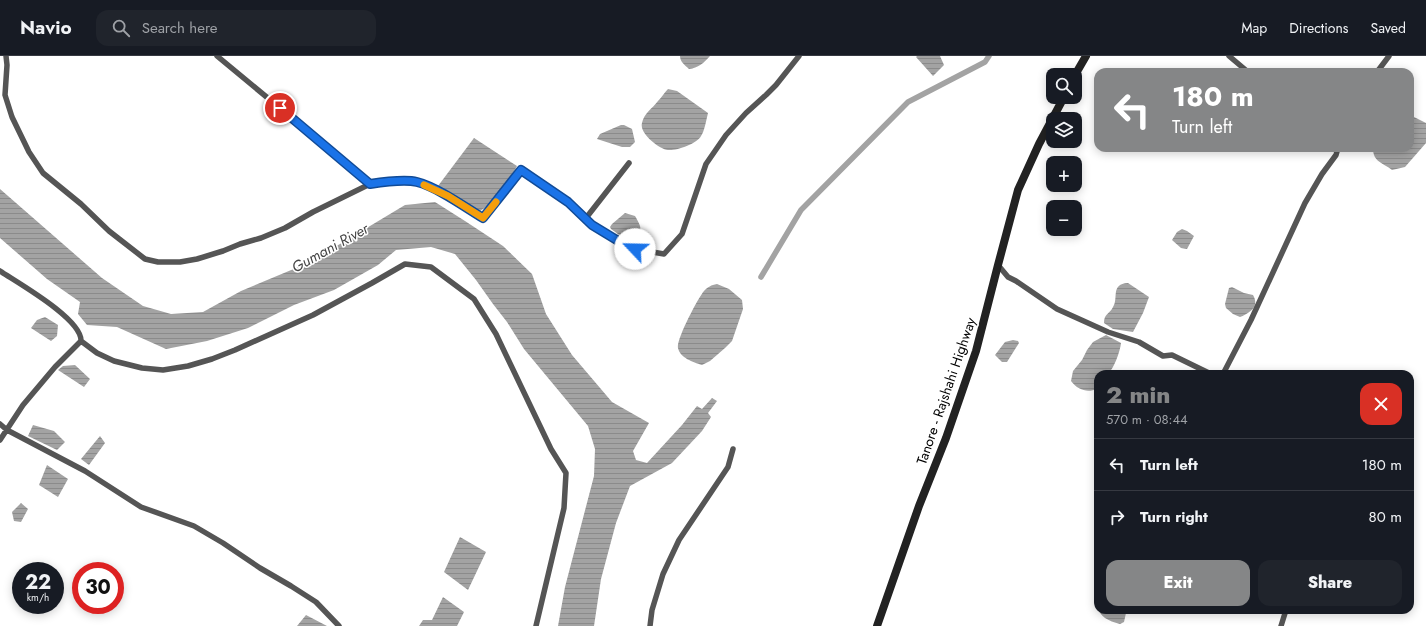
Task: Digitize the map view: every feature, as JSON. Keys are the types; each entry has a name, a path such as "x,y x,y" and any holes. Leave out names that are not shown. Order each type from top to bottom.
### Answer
{"main road":[{"path":"1079,68 1086,56"},
{"name":"Tanore - Rajshahi Highway","path":"877,626 919,506 946,438 976,351 1018,190 1039,144 1060,104"}],"street":[{"path":"6,56 7,65 5,95 10,110 29,152 43,174 81,204 109,231 145,259 158,262 180,262 197,259 261,238 285,228 313,212 370,184 418,182 448,196 483,218 521,170 568,202 592,225 620,242 635,249 664,254 682,234 706,164 731,129 776,85 799,56"},
{"path":"217,56 315,136 370,184"},
{"path":"1229,56 1243,68"},
{"path":"1380,68 1389,56"},
{"path":"1225,370 1251,320 1305,203 1337,152"},
{"path":"586,218 628,163"},
{"path":"0,271 52,305 76,329 81,337 81,341 97,353 114,361 142,368 163,370 188,366 235,350 306,318 405,264 431,268 474,299 496,334 551,449 566,473 564,508 536,626"},
{"path":"998,265 1008,277 1057,309 1108,332 1139,342 1164,356 1172,355 1203,370"},
{"path":"0,440 23,405 55,367 81,341"},
{"path":"0,424 8,430 85,471 141,507 194,526 223,542 260,568 292,586 316,602 339,626"},
{"path":"650,626 652,610 663,574 679,540 728,467 733,449"},
{"path":"1281,626 1285,614"}],"shaded area":[{"path":"680,56 710,56 701,65 689,69 682,62"},
{"path":"940,56 944,65 933,76 916,57"},
{"path":"668,89 677,91 708,113 703,132 699,139 686,146 672,150 664,149 655,144 650,140 642,127 646,114"},
{"path":"1414,117 1426,123 1426,143 1405,167 1392,170 1376,159 1373,153 1414,152"},
{"path":"621,125 632,129 635,142 630,147 622,147 597,139 600,134"},
{"path":"474,138 517,166 497,197 480,211 438,186"},
{"path":"0,189 102,278 143,306 171,314 203,312 241,291 296,268 340,244 405,205 435,202 503,246 532,274 546,314 572,355 612,402 649,423 633,451 636,460 647,463 682,425 697,406 702,409 712,398 717,401 708,413 711,417 702,431 672,463 630,486 616,523 601,579 594,626 558,626 565,587 594,476 595,449 588,426 524,349 507,322 455,254 431,247 396,250 378,265 334,290 294,305 248,328 207,341 166,349 117,327 87,325 78,314 80,302 47,279 0,238"},
{"path":"625,213 635,216 640,226 639,234 633,241 625,239 610,227"},
{"path":"1182,229 1194,236 1187,249 1181,248 1172,240 1177,232"},
{"path":"1128,283 1149,297 1133,332 1113,329 1104,323 1106,315 1115,303 1117,289 1122,284"},
{"path":"717,284 729,289 742,300 743,309 732,341 710,361 702,365 684,357 679,351 678,344 688,319 701,295 708,287"},
{"path":"1232,287 1244,293 1253,295 1255,299 1252,309 1247,314 1240,317 1233,314 1226,308 1225,304 1229,288"},
{"path":"45,317 58,325 57,336 51,341 31,328 37,320"},
{"path":"1106,335 1121,343 1118,355 1111,370 1094,370 1094,390 1086,391 1077,387 1071,381 1073,371 1093,342"},
{"path":"1013,340 1018,341 1019,343 1007,362 1002,362 995,355 1005,342"},
{"path":"75,365 90,379 84,387 58,370 63,366"},
{"path":"33,425 54,431 65,442 57,450 28,436"},
{"path":"100,436 105,443 89,465 81,459"},
{"path":"47,465 68,479 58,497 39,485"},
{"path":"21,503 28,509 21,522 14,521 12,512"},
{"path":"460,537 486,552 468,590 444,572"},
{"path":"443,597 464,612 457,626 419,626 423,620 432,620"},
{"path":"1101,614 1126,614 1124,622 1120,624 1108,620"},
{"path":"306,615 327,626 297,626"}],"waterway":[{"path":"761,277 801,210 908,102 985,62 989,56"}],"slow traffic":[{"path":"424,185 448,196 483,218 496,202"}],"route":[{"path":"280,108 370,184 384,182 418,182 448,196 483,218 521,170 568,202 592,225 635,249"}],"water label":[{"name":"Gumani River","path":"330,248"}]}
